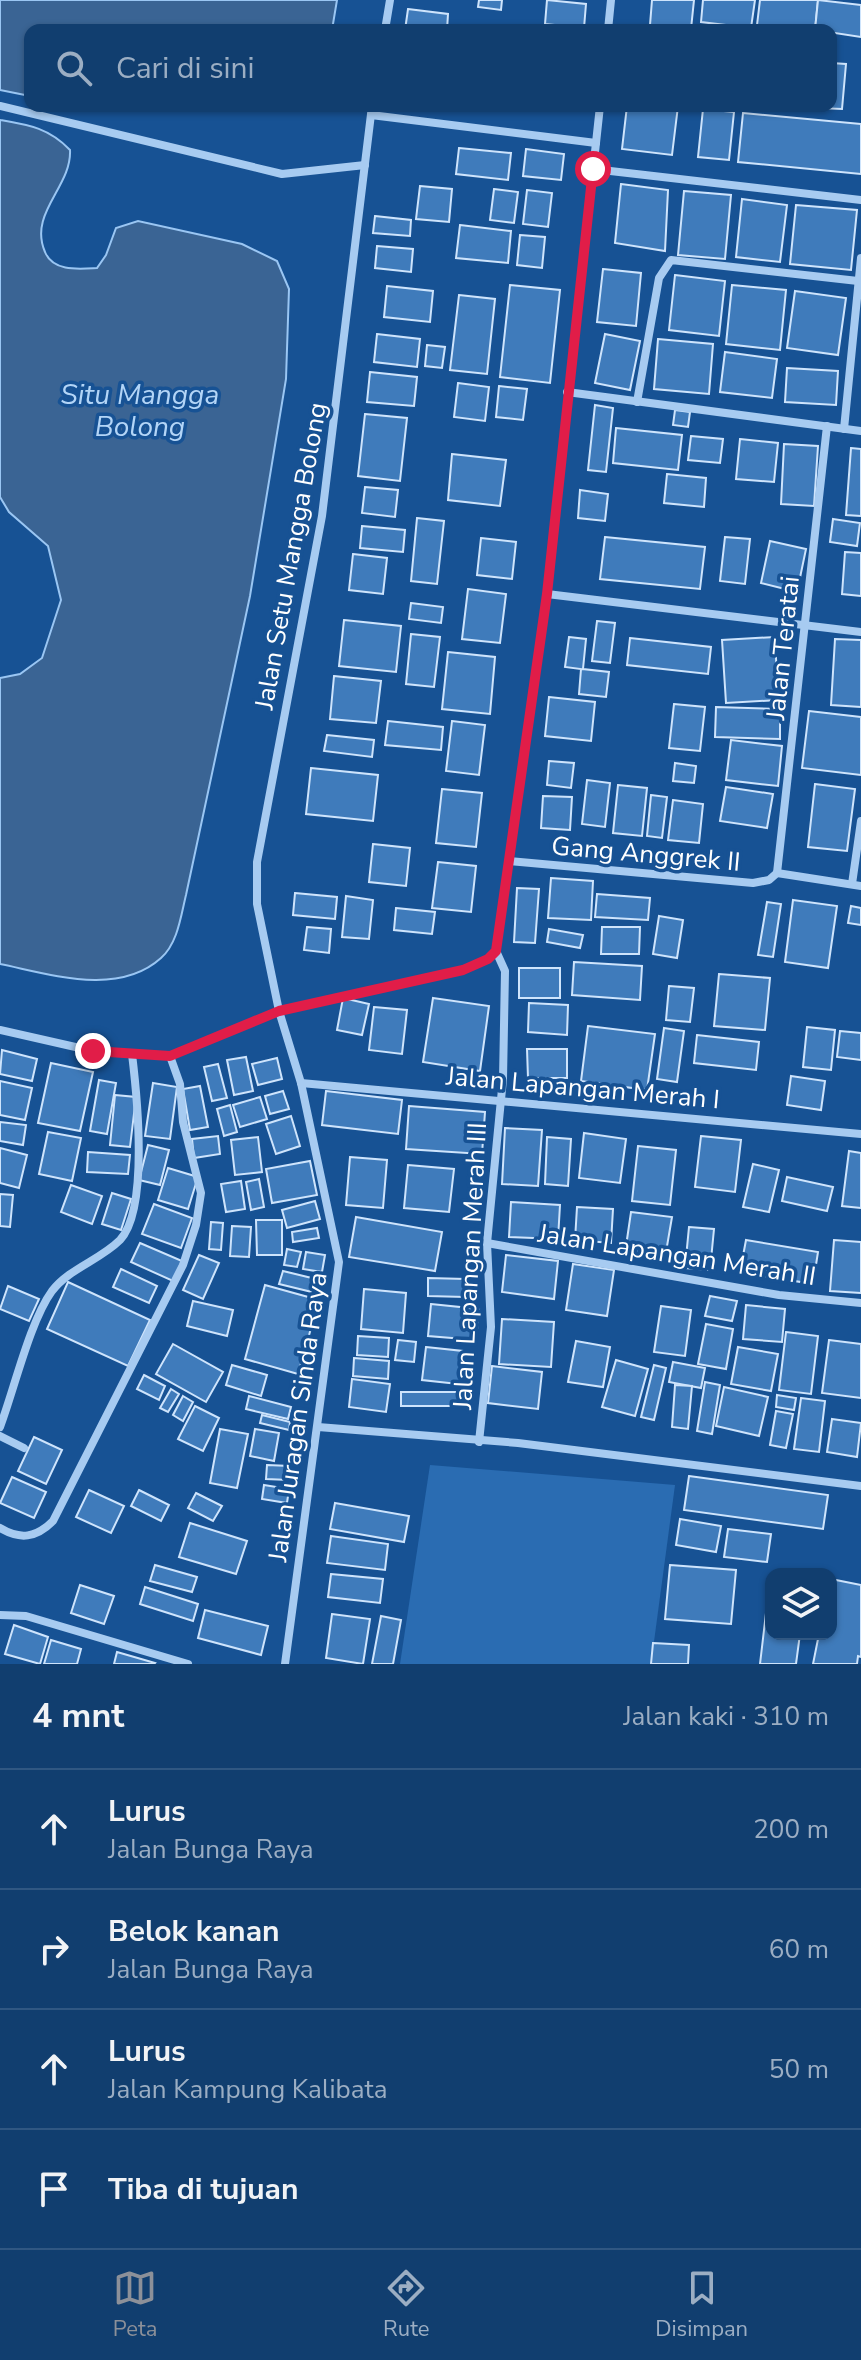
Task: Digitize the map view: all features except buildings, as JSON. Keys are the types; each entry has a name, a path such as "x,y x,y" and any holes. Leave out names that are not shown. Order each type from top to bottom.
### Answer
{"street":[{"path":"386,24 390,0"},
{"path":"609,24 611,0"},
{"path":"0,106 24,112"},
{"path":"25,112 282,174 365,165"},
{"name":"Jalan Setu Mangga Bolong","path":"301,1083 279,1011 257,904 257,862 322,516 372,112"},
{"path":"386,112 596,143"},
{"path":"0,1030 93,1051 170,1056 279,1011 463,970 488,959 496,951 547,594 599,112"},
{"path":"593,169 861,200"},
{"path":"844,429 861,258"},
{"path":"637,402 659,278 671,260 858,281"},
{"path":"567,392 861,431"},
{"name":"Jalan Teratai","path":"777,873 827,426"},
{"path":"547,594 861,632"},
{"path":"777,873 857,885 861,821"},
{"name":"Gang Anggrek II","path":"509,861 753,883 769,880 777,873"},
{"name":"Jalan Lapangan Merah III","path":"479,1442 491,1327 487,1243 500,1100 505,971 496,951"},
{"path":"0,1427 38,1321 53,1290 77,1269 102,1257 123,1237 134,1207 136,1092 132,1054"},
{"path":"0,1528 14,1536 26,1537 42,1532 53,1521 183,1265 201,1193 183,1122 180,1084 170,1056"},
{"name":"Jalan Lapangan Merah I","path":"301,1083 861,1134"},
{"name":"Jalan Juragan Sinda Raya","path":"285,1664 339,1262 301,1083"},
{"name":"Jalan Lapangan Merah II","path":"487,1243 779,1295 861,1303"},
{"name":"Jalan Lapangan Merah III","path":"318,1427 518,1443 861,1486"},
{"path":"0,1436 24,1448"},
{"path":"0,1615 26,1616 188,1664"}],"shaded area":[{"path":"430,1465 675,1485 651,1664 400,1664"}],"water":[{"path":"0,0 337,0 333,24 24,24 24,95 0,90"},
{"name":"Situ Mangga Bolong","path":"0,120 46,132 70,150 65,176 42,225 41,238 45,252 54,263 67,268 97,268 106,255 116,228 138,221 242,244 277,261 289,289 286,379 250,596 180,920 171,945 161,958 144,970 104,980 62,977 0,964 0,678 20,674 42,658 61,600 48,546 9,512 0,497"}],"route":[{"path":"93,1051 170,1056 279,1011 463,970 488,959 496,951 547,594 593,169"}]}
